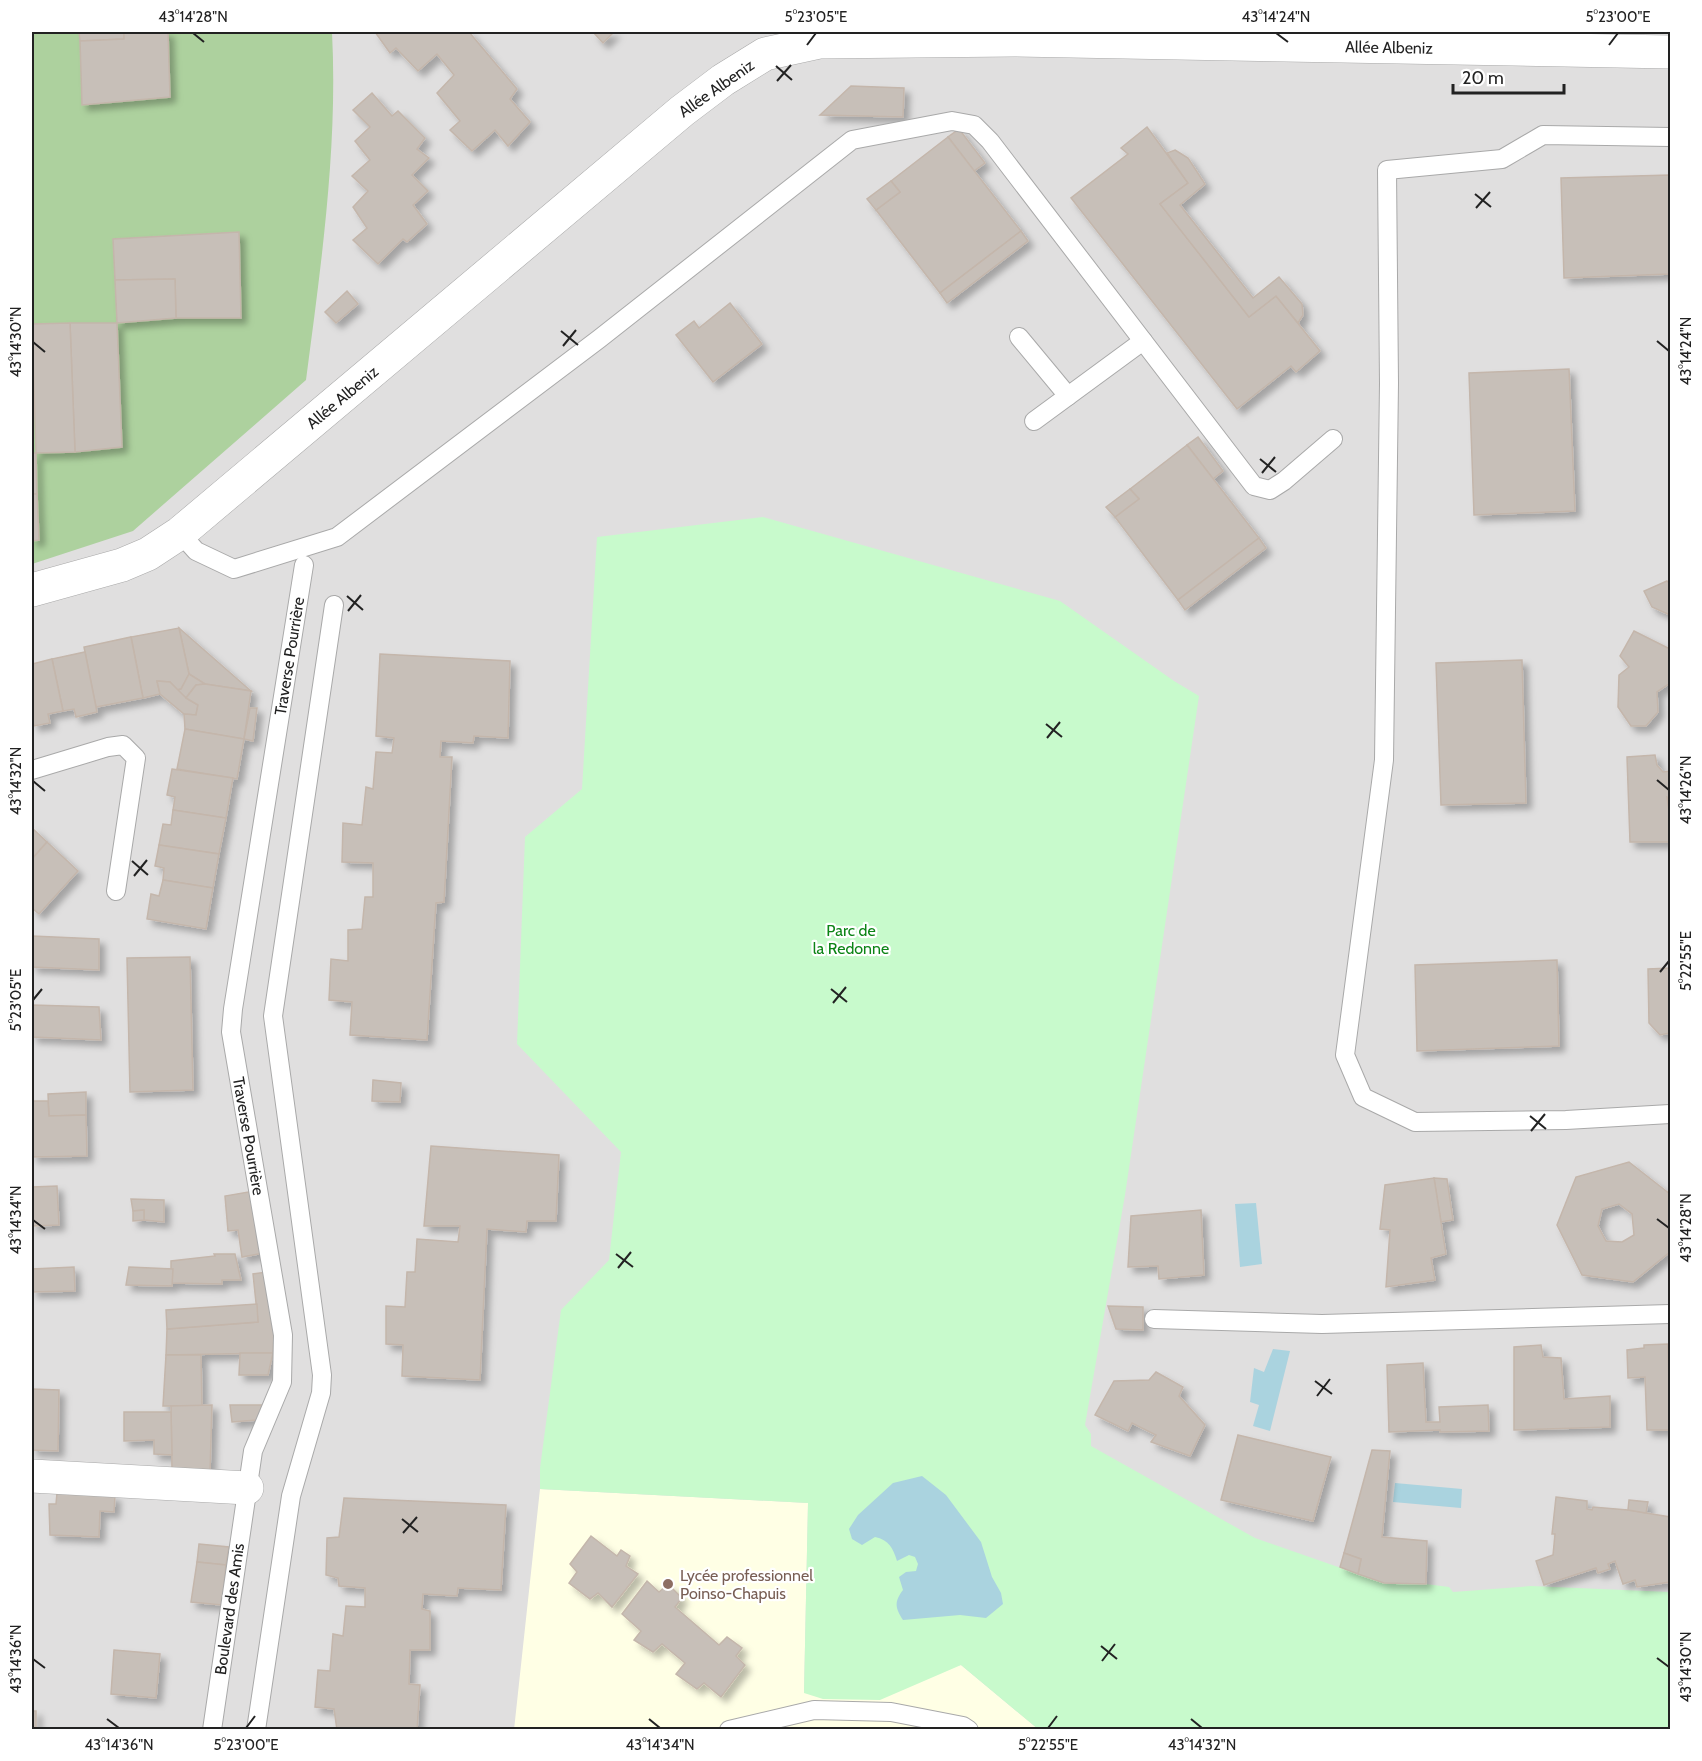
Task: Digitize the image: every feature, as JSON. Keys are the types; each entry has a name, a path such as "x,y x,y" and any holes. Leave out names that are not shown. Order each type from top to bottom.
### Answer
{"street":[{"name":"Allée Albeniz","path":"32,590 122,565 148,555 180,533 682,111 723,80 765,54 820,42 1014,36 1671,52"},
{"path":"32,1476 247,1488"}],"lane":[{"path":"180,533 196,551 234,568 337,537 599,339 852,140 952,121 974,124 990,141 1254,486 1270,490 1284,481 1333,439"},
{"path":"1671,137 1543,135 1502,159 1387,170 1389,383 1384,759 1345,1055 1363,1097 1415,1122 1566,1120 1671,1114"},
{"path":"1019,337 1068,396"},
{"path":"1034,421 1143,340"},
{"name":"Traverse Pourrière","path":"247,1488 253,1451 282,1382 283,1335 231,1032 304,565"},
{"path":"256,1730 291,1496 321,1393 322,1375 273,1016 334,605"},
{"path":"32,770 108,747 123,745 136,758 116,891"},
{"path":"1154,1319 1322,1324 1671,1314"},
{"name":"Boulevard des Amis","path":"212,1730 247,1488"},
{"path":"729,1730 814,1710 891,1712 963,1726 969,1730"}],"shaded area":[{"path":"32,32 1670,32 1670,1729 32,1730"},
{"name":"Lycée professionnel Poinso-Chapuis","path":"540,1489 808,1503 804,1693 961,1665 1038,1729 514,1730"}],"green space":[{"path":"32,32 332,32 333,119 327,206 306,380 133,531 32,564"},
{"name":"Parc de la Redonne","path":"763,517 1060,601 1199,696 1125,1195 1085,1425 1091,1434 1091,1446 1255,1538 1384,1583 1449,1587 1453,1592 1531,1586 1670,1592 1670,1729 1038,1729 961,1665 880,1700 823,1699 804,1693 808,1503 540,1489 540,1468 561,1310 609,1260 621,1152 517,1044 525,837 582,789 597,537"}],"water":[{"path":"1256,1203 1262,1264 1240,1267 1235,1204"},
{"path":"1273,1349 1290,1351 1270,1431 1253,1426 1259,1405 1250,1402 1254,1368 1264,1372"},
{"path":"922,1476 946,1495 981,1542 1003,1604 986,1618 960,1615 903,1620 897,1605 903,1590 899,1577 906,1572 916,1571 918,1564 915,1557 909,1555 897,1561 892,1548 884,1540 875,1537 862,1545 852,1539 849,1529 858,1515 893,1483"},
{"path":"1395,1483 1462,1489 1461,1508 1393,1502"}],"building":[{"path":"79,32 124,32 124,39 80,41"},
{"path":"124,32 168,32 170,97 82,105 80,41 124,39"},
{"path":"375,32 469,32 517,89 510,99 530,122 508,146 495,130 472,151 450,130 460,121 437,93 454,75 437,54 418,71 396,48 390,53"},
{"path":"593,32 614,32 603,43"},
{"path":"851,86 904,88 903,117 820,115"},
{"path":"372,93 392,116 398,111 425,138 417,149 429,158 412,175 428,191 413,205 427,224 407,242 403,239 378,264 353,240 367,228 353,207 368,191 352,176 370,160 355,141 370,127 353,110"},
{"path":"1147,127 1188,183 1160,204 1249,317 1276,296 1320,351 1296,372 1291,366 1237,409 1071,198 1128,154 1121,148"},
{"path":"959,129 985,163 974,171 948,137"},
{"path":"948,137 1021,231 940,293 876,210 900,192 891,181"},
{"path":"1175,150 1188,158 1205,184 1180,205 1253,298 1279,277 1302,304 1303,315 1298,323 1276,296 1249,317 1160,204 1188,183 1167,153"},
{"path":"1670,175 1670,274 1564,278 1561,178"},
{"path":"891,181 900,192 876,210 867,199"},
{"path":"1021,231 1028,241 947,303 940,293"},
{"path":"239,232 241,318 176,318 175,279 115,280 113,239"},
{"path":"175,279 176,318 117,323 115,280"},
{"path":"347,291 358,304 336,323 325,312"},
{"path":"730,303 762,344 713,382 676,335 694,321 699,328"},
{"path":"70,323 117,323 122,447 75,452"},
{"path":"70,323 75,452 36,453 32,324"},
{"path":"1569,369 1575,511 1474,515 1469,373"},
{"path":"1198,437 1223,471 1213,479 1187,445"},
{"path":"1187,445 1259,538 1178,600 1115,517 1139,499 1130,489"},
{"path":"32,453 36,453 37,494 32,494"},
{"path":"1130,489 1139,499 1115,517 1106,507"},
{"path":"32,494 37,494 39,540 32,541"},
{"path":"1259,538 1266,548 1185,610 1178,600"},
{"path":"1667,581 1670,584 1670,615 1652,607 1644,591"},
{"path":"179,628 251,691 205,684 189,674"},
{"path":"179,628 189,674 181,689 177,690 170,682 157,681 160,694 143,698 131,637"},
{"path":"1634,631 1670,649 1670,683 1657,692 1658,712 1646,726 1631,726 1618,707 1619,675 1629,667 1620,656"},
{"path":"131,637 143,698 96,707 84,647"},
{"path":"85,652 97,712 76,717 74,709 63,711 52,659"},
{"path":"380,654 510,661 508,738 474,736 473,743 441,741 440,757 452,757 444,902 436,903 427,1040 350,1035 352,1002 329,1000 331,959 348,961 348,930 362,929 365,897 373,897 373,863 342,862 343,823 362,825 366,787 373,789 376,752 392,753 394,738 376,736"},
{"path":"52,659 63,711 48,714 50,723 34,726 32,664"},
{"path":"1522,660 1526,803 1441,805 1436,663"},
{"path":"189,674 205,684 196,685 186,698 177,690 181,689"},
{"path":"157,681 170,682 186,698 198,705 196,715 184,714 160,694"},
{"path":"205,684 251,691 244,739 185,729 184,714 196,715 198,705 186,698 196,685"},
{"path":"250,708 257,708 253,741 244,739"},
{"path":"185,729 244,739 237,779 177,769"},
{"path":"1655,755 1657,765 1663,772 1670,771 1670,798 1667,797 1670,842 1630,842 1627,757"},
{"path":"172,769 233,778 226,818 173,810 175,797 167,795"},
{"path":"173,810 226,818 219,854 159,845 163,824 171,825"},
{"path":"32,828 47,842 32,859"},
{"path":"47,842 78,871 39,914 32,908 32,859"},
{"path":"159,845 219,854 213,888 163,880 164,868 155,866"},
{"path":"163,880 213,888 206,929 147,919 151,894 159,896"},
{"path":"32,936 99,939 99,970 32,967"},
{"path":"190,957 193,1090 130,1092 127,958"},
{"path":"1557,960 1559,1046 1417,1051 1415,965"},
{"path":"1670,968 1670,1033 1660,1035 1649,1023 1648,969"},
{"path":"32,1005 99,1007 101,1040 32,1037"},
{"path":"373,1080 401,1083 400,1102 372,1101"},
{"path":"86,1092 86,1115 49,1116 48,1094"},
{"path":"32,1101 48,1101 49,1116 86,1115 87,1156 32,1157"},
{"path":"431,1146 559,1155 556,1221 527,1221 526,1232 487,1229 480,1380 402,1376 403,1345 386,1344 386,1306 405,1307 407,1272 415,1272 417,1239 458,1242 460,1226 424,1226"},
{"path":"1629,1162 1670,1194 1670,1252 1633,1282 1582,1275 1557,1225 1576,1177","holes":["1619,1204 1632,1214 1634,1235 1622,1242 1606,1241 1598,1226 1602,1209"]},
{"path":"1434,1178 1447,1179 1453,1220 1441,1222"},
{"path":"1434,1178 1446,1254 1431,1258 1435,1280 1386,1287 1390,1230 1380,1229 1385,1185"},
{"path":"57,1186 59,1225 32,1226 32,1187"},
{"path":"254,1191 264,1253 242,1257 238,1230 228,1231 225,1196"},
{"path":"131,1199 164,1200 164,1222 144,1220 144,1210 133,1211"},
{"path":"144,1210 144,1220 133,1221 133,1211"},
{"path":"1201,1210 1204,1275 1159,1279 1158,1266 1128,1267 1131,1216"},
{"path":"214,1254 235,1254 241,1280 222,1280 222,1284 171,1283 171,1261 215,1256"},
{"path":"74,1267 75,1291 32,1292 32,1269"},
{"path":"129,1267 173,1269 172,1286 126,1285"},
{"path":"267,1272 275,1318 273,1353 166,1355 167,1329 258,1322 253,1274"},
{"path":"257,1304 258,1322 167,1329 166,1310"},
{"path":"1108,1306 1143,1307 1143,1330 1116,1329"},
{"path":"1668,1344 1670,1430 1647,1430 1645,1377 1628,1378 1627,1350 1644,1348 1644,1345"},
{"path":"1541,1345 1543,1357 1561,1358 1564,1399 1610,1396 1610,1427 1514,1430 1514,1347"},
{"path":"240,1353 273,1353 268,1375 239,1375"},
{"path":"166,1355 201,1355 202,1406 163,1406"},
{"path":"1423,1363 1426,1422 1440,1422 1439,1407 1488,1405 1489,1431 1389,1432 1387,1365"},
{"path":"1156,1372 1183,1387 1179,1396 1205,1425 1190,1456 1151,1442 1156,1435 1132,1423 1128,1431 1095,1415 1114,1381 1149,1380"},
{"path":"32,1389 59,1390 58,1451 32,1450"},
{"path":"212,1405 210,1472 172,1470 171,1406"},
{"path":"230,1405 262,1405 257,1420 232,1422"},
{"path":"124,1412 171,1412 172,1455 154,1454 154,1440 124,1441"},
{"path":"1238,1435 1331,1457 1313,1521 1221,1500"},
{"path":"1372,1450 1390,1451 1382,1537 1427,1541 1426,1584 1384,1583 1358,1574 1361,1559 1344,1553"},
{"path":"57,1493 115,1496 114,1512 100,1511 99,1537 50,1535 49,1504 56,1504"},
{"path":"1556,1497 1587,1501 1587,1509 1592,1510 1593,1507 1628,1510 1670,1517 1670,1582 1637,1587 1635,1580 1623,1584 1615,1561 1608,1564 1610,1569 1598,1573 1596,1568 1544,1585 1536,1561 1553,1555 1555,1534 1552,1534"},
{"path":"344,1498 506,1505 501,1590 458,1588 457,1596 423,1594 422,1609 430,1611 430,1650 410,1650 409,1684 420,1685 417,1730 337,1730 334,1709 315,1707 318,1670 330,1671 333,1634 343,1636 346,1606 365,1607 365,1588 339,1586 338,1578 326,1575 327,1538 339,1537"},
{"path":"1629,1500 1648,1502 1646,1513 1628,1510"},
{"path":"591,1536 617,1556 621,1550 630,1556 626,1566 638,1574 612,1607 598,1593 590,1599 569,1583 577,1572 570,1564"},
{"path":"199,1544 229,1547 226,1565 197,1562"},
{"path":"1344,1553 1361,1559 1358,1574 1340,1567"},
{"path":"197,1562 226,1565 222,1605 191,1602"},
{"path":"647,1581 659,1592 668,1584 682,1598 675,1607 719,1645 727,1637 742,1648 736,1656 745,1665 721,1697 704,1683 697,1689 676,1674 685,1663 662,1644 653,1652 634,1640 641,1631 622,1614"},
{"path":"114,1650 160,1654 156,1698 111,1694"},
{"path":"32,1711 36,1711 36,1730 32,1730"}],"place":[{"name":"Lycée professionnel Poinso-Chapuis","path":"668,1584"}]}
